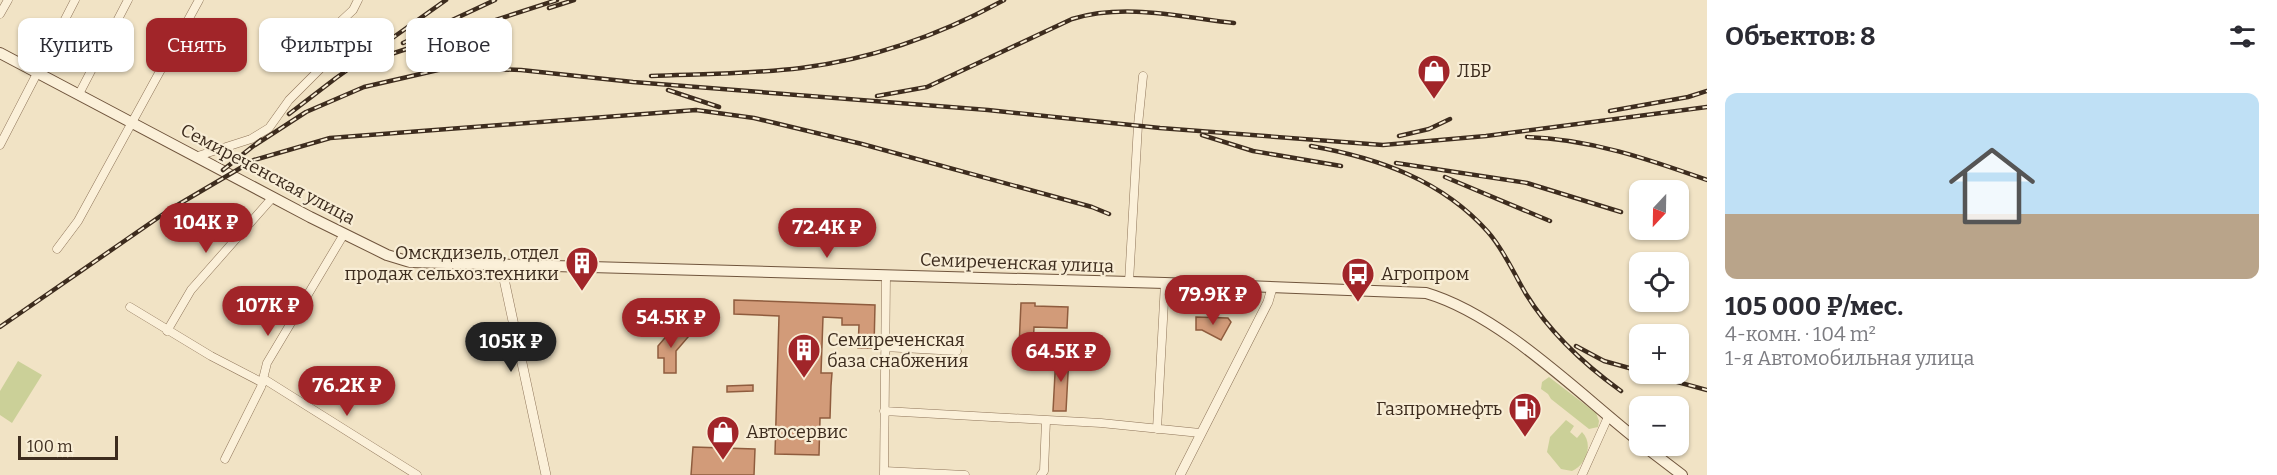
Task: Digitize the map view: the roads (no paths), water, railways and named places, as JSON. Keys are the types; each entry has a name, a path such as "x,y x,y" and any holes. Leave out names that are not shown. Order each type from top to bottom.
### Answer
{"main road":[{"name":"Семиреченская улица","path":"0,53 198,156 273,198 387,255 410,262 1129,282 1426,293 1449,300 1486,320 1629,433"},
{"path":"1657,456 1682,475"}],"street":[{"path":"0,14 8,0"},
{"path":"0,145 75,0"},
{"path":"79,94 128,0"},
{"path":"57,249 78,221 200,0"},
{"path":"198,156 251,139 268,128 289,100 327,62 333,33 339,23 353,10 358,0"},
{"path":"1129,282 1143,76"},
{"path":"167,331 191,290 273,198"},
{"path":"225,459 263,381 273,354 344,234"},
{"path":"501,265 546,475"},
{"path":"886,275 884,473 965,475"},
{"path":"1157,429 1165,284"},
{"path":"1180,475 1268,302 1272,288"},
{"path":"130,307 167,331 263,381 417,475"},
{"path":"884,347 957,351"},
{"path":"884,411 1101,423 1200,433"},
{"path":"1582,475 1608,417"},
{"path":"1041,475 1044,471 1046,420"}],"railway":[{"path":"289,114 446,0"},
{"path":"403,43 495,0"},
{"path":"394,53 557,0"},
{"path":"549,8 574,0"},
{"path":"651,76 745,73 828,64 880,51 931,34 1004,0"},
{"path":"877,96 927,87 1072,19 1092,14 1153,13 1234,23"},
{"path":"255,145 306,112 364,87 438,70 460,68 521,70 633,82 988,110 1160,128 1383,145 1486,136 1707,107"},
{"path":"668,90 719,107"},
{"path":"1610,111 1688,97 1707,91"},
{"path":"169,210 254,160 330,138 696,110 754,118 862,144 1092,207 1109,214"},
{"path":"1399,136 1429,129 1450,119"},
{"path":"1202,135 1253,151 1341,166"},
{"path":"1527,137 1573,142 1618,151 1707,180"},
{"path":"223,170 261,140"},
{"path":"1311,146 1384,165 1407,174 1450,198 1470,214 1494,239 1535,308 1557,335 1581,359 1621,391"},
{"path":"1396,163 1527,183 1621,212"},
{"path":"1445,177 1550,221"},
{"path":"0,327 175,206"},
{"path":"1576,346 1604,361 1629,368"},
{"path":"1685,384 1707,390"}],"place":[{"name":"ЛБР","path":"1434,100"},
{"name":"Омскдизель, отдел продаж сельхоз.техники","path":"582,292"},
{"name":"Агропром","path":"1358,303"},
{"name":"Семиреченская база снабжения","path":"804,379"},
{"name":"Газпромнефть","path":"1525,438"},
{"name":"Автосервис","path":"723,461"}]}
